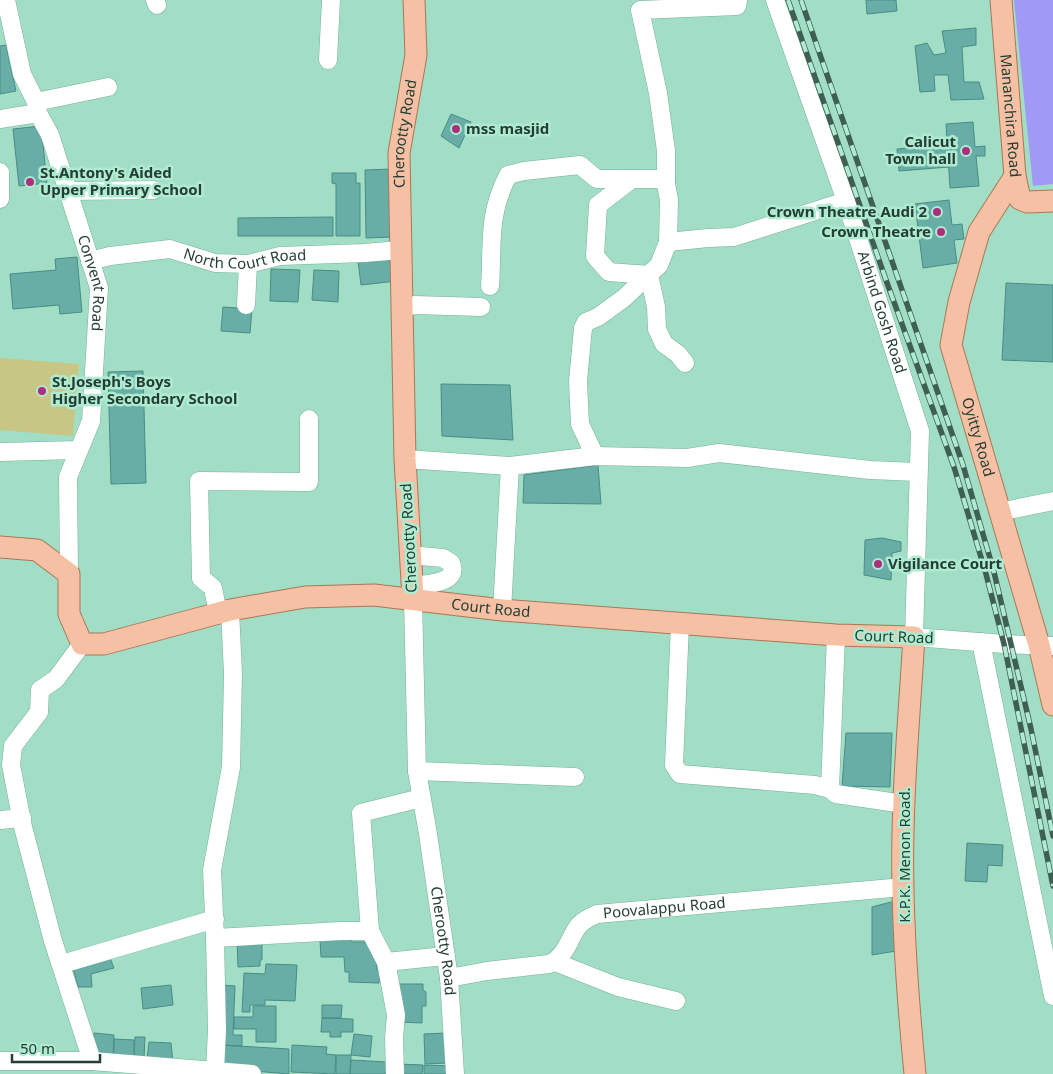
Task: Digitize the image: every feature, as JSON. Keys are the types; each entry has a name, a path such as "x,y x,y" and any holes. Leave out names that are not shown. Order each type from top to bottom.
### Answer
{"main road":[{"name":"Cherootty Road","path":"413,593 404,459 398,153 416,55 414,0"},
{"name":"Mananchira Road","path":"1001,0 1018,194 1023,201 1053,201"},
{"name":"Oyitty Road","path":"1015,176 979,232 959,302 951,346 999,512 1046,645 1053,705"},
{"path":"0,547 37,550 69,574 69,614 82,644"},
{"name":"Court Road","path":"82,644 104,644 224,612 305,596 413,593 502,610 836,635 914,636"},
{"name":"K.P.K. Menon Road.","path":"914,636 904,804 903,886 905,964 915,1074"}],"street":[{"name":"Convent Road","path":"6,0 22,74 50,135 99,288 91,421 68,477 69,574"},
{"path":"328,60 331,0"},
{"path":"595,456 580,424 578,381 586,322 598,317 624,298 649,275 659,265 668,242 669,200 666,184 666,150 658,93 640,10 737,6 738,0"},
{"name":"Arbind Gosh Road","path":"775,0 846,201 920,431 914,636"},
{"path":"0,119 108,87"},
{"path":"490,286 490,238 494,211 499,194 508,175 524,171 580,165 597,179 660,179 666,184"},
{"path":"0,172 0,199"},
{"path":"632,179 598,205 595,256 609,272 649,275"},
{"path":"68,191 154,190"},
{"path":"668,242 708,238 734,238 846,201"},
{"name":"North Court Road","path":"90,261 110,256 170,249 215,263 248,264 280,256 400,250"},
{"path":"246,305 248,264"},
{"path":"649,275 656,307 657,329 664,344 678,354 685,363"},
{"path":"402,308 415,305 482,307"},
{"path":"214,1071 217,1030 216,938 212,870 231,766 232,674 224,612 213,588 201,578 199,481 309,482 309,419"},
{"path":"0,452 79,450"},
{"path":"404,459 510,466 595,456 687,458 719,453 870,470 918,472"},
{"path":"502,610 510,466"},
{"path":"999,512 1053,500"},
{"path":"410,555 443,558 451,562 453,571 451,576 444,580 413,593"},
{"name":"Cherootty Road","path":"413,593 417,771 449,978 455,1074"},
{"path":"680,624 674,765 680,774 815,785 836,794 904,804"},
{"path":"830,790 836,635"},
{"name":"Court Road","path":"914,636 1046,645"},
{"path":"981,642 1053,996"},
{"path":"82,644 56,679 40,690 39,712 13,746 11,765 22,818 53,941 92,1061"},
{"path":"417,771 575,777"},
{"path":"395,1074 394,1038 396,1015 386,962 370,932 361,813 421,798"},
{"path":"0,820 22,818"},
{"name":"Poovalappu Road","path":"555,962 580,924 597,914 903,886"},
{"path":"62,964 214,920"},
{"path":"216,938 341,930 370,932"},
{"path":"386,962 445,956"},
{"path":"449,978 555,962 618,987 676,1001"},
{"path":"0,1061 92,1061 117,1069 214,1071 252,1074"}],"shaded area":[{"path":"1014,0 1053,0 1053,184 1033,186"},
{"name":"St.Joseph's Boys Higher Secondary School","path":"0,358 79,364 73,436 0,430"}],"building":[{"path":"866,0 896,0 897,11 867,14"},
{"path":"976,28 976,45 962,47 964,82 979,82 984,99 951,100 948,75 934,75 935,91 920,92 915,46 927,43 934,55 946,53 942,31"},
{"path":"6,45 16,91 0,94 0,46"},
{"name":"mss masjid","path":"451,114 471,122 459,148 441,136"},
{"name":"Calicut Town hall","path":"973,122 975,147 985,146 985,156 976,156 979,186 950,188 946,124"},
{"path":"41,126 47,183 19,186 13,129"},
{"path":"947,144 949,167 899,171 897,149"},
{"path":"392,169 393,237 366,238 365,170"},
{"path":"332,173 356,173 356,183 360,183 360,236 336,236 336,184 332,183"},
{"name":"Crown Theatre","path":"949,200 952,225 962,224 964,239 954,240 957,263 923,268 915,204"},
{"path":"333,217 333,236 238,236 238,218"},
{"path":"77,257 82,312 60,314 59,305 13,309 10,274 56,270 55,259"},
{"path":"395,258 397,281 361,285 358,261"},
{"path":"271,269 300,270 298,302 270,301"},
{"path":"314,270 339,271 338,302 312,300"},
{"path":"1006,283 1053,285 1053,362 1002,360"},
{"path":"223,307 252,309 250,333 221,331"},
{"path":"143,371 146,483 111,484 108,372"},
{"path":"441,384 510,385 513,440 442,436"},
{"path":"598,465 601,504 523,503 524,475"},
{"name":"Vigilance Court","path":"882,538 901,542 901,551 892,553 891,580 864,575 865,540"},
{"path":"846,733 892,733 890,787 842,786"},
{"path":"967,843 1003,845 1002,866 988,865 987,882 965,881"},
{"path":"895,901 896,951 872,955 872,907"},
{"path":"237,939 262,939 262,960 260,960 260,966 238,967"},
{"path":"351,939 352,942 375,942 377,970 380,970 379,983 349,982 349,972 345,972 344,957 321,957 320,940"},
{"path":"110,958 114,968 91,974 92,987 78,987 73,968"},
{"path":"266,964 297,965 295,1001 265,1000 265,1005 250,1005 250,1012 242,1012 244,973 265,974"},
{"path":"399,984 423,984 423,990 426,992 426,1006 422,1006 422,1023 398,1022"},
{"path":"171,985 173,1005 143,1009 141,988"},
{"path":"222,985 235,986 233,1035 242,1035 242,1046 220,1045"},
{"path":"322,1005 342,1005 341,1018 322,1018"},
{"path":"253,1006 276,1006 276,1042 256,1042 256,1029 234,1029 234,1017 253,1017"},
{"path":"322,1018 353,1019 353,1032 341,1032 341,1037 330,1037 330,1032 321,1032"},
{"path":"94,1033 114,1035 113,1056 92,1055"},
{"path":"447,1033 448,1063 425,1064 424,1034"},
{"path":"354,1034 372,1036 370,1057 351,1055"},
{"path":"135,1037 145,1037 144,1059 134,1058"},
{"path":"114,1039 134,1040 134,1058 114,1057"},
{"path":"149,1042 171,1043 173,1063 147,1059"},
{"path":"220,1045 289,1049 289,1074 219,1068"},
{"path":"292,1045 327,1047 326,1054 336,1055 335,1074 291,1072"},
{"path":"336,1055 351,1055 350,1074 336,1074"},
{"path":"351,1060 387,1062 386,1074 350,1074"},
{"path":"397,1064 423,1065 422,1074 397,1074"},
{"path":"424,1065 452,1066 452,1074 424,1074"}],"railway":[{"path":"788,0 954,467 986,574 1004,644 1053,886"},
{"path":"801,0 963,465 994,572 1031,729 1053,836"}],"place":[{"name":"mss masjid","path":"456,129"},
{"name":"Calicut Town hall","path":"966,151"},
{"name":"St.Antony's Aided Upper Primary School","path":"30,182"},
{"name":"Crown Theatre Audi 2","path":"937,212"},
{"name":"Crown Theatre","path":"941,232"},
{"name":"St.Joseph's Boys Higher Secondary School","path":"42,391"},
{"name":"Vigilance Court","path":"878,564"}]}
